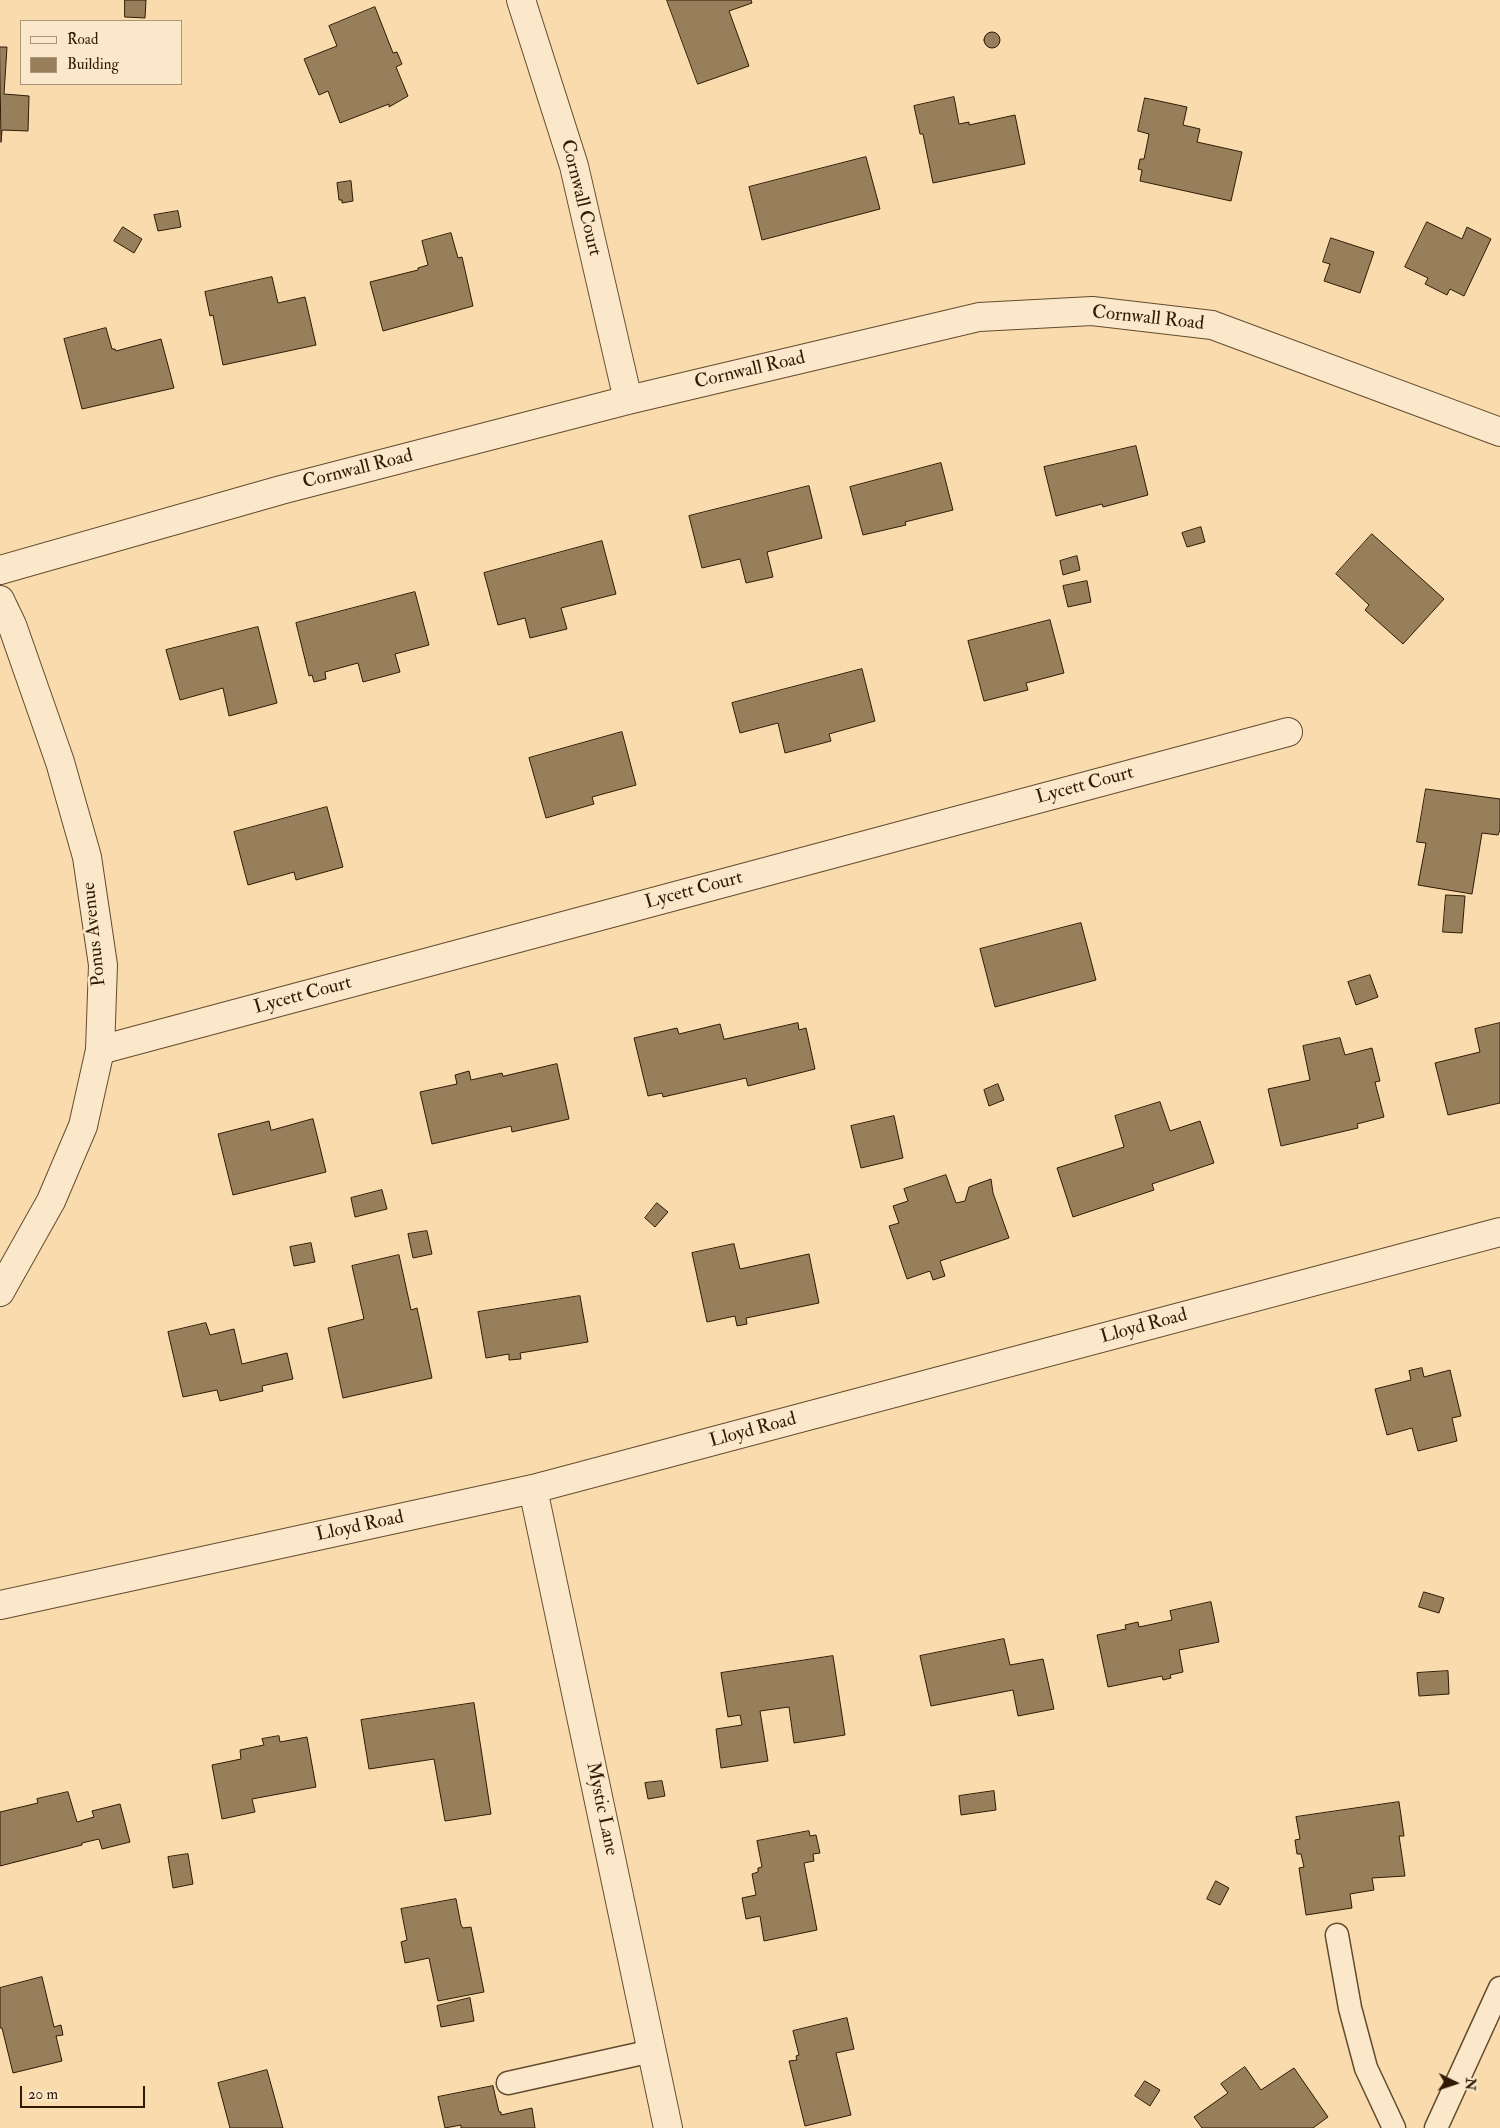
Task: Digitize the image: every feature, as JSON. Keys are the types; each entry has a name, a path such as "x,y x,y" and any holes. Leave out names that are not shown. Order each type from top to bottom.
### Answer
{"street":[{"name":"Cornwall Court","path":"521,0 574,166 628,400"},
{"name":"Cornwall Road","path":"0,570 280,490 628,400 979,317 1092,311 1212,325 1500,432"},
{"name":"Ponus Avenue","path":"0,600 6,627 60,762 87,857 103,965 100,1050 80,1134 52,1201 0,1292"},
{"name":"Lycett Court","path":"100,1050 1288,732"},
{"name":"Lloyd Road","path":"0,1605 533,1489 1500,1232"},
{"name":"Mystic Lane","path":"533,1489 668,2128"}],"lane":[{"path":"1337,1935 1350,2008 1366,2068 1394,2128"},
{"path":"1436,2128 1500,1988"},
{"path":"508,2083 652,2051"}],"building":[{"path":"125,0 146,0 145,18 125,17"},
{"path":"667,0 751,0 752,3 729,11 749,66 698,84"},
{"path":"375,7 393,53 397,52 402,64 396,67 408,96 389,107 389,104 340,123 328,91 319,95 304,59 337,46 329,26"},
{"path":"989,32 995,32 1000,37 998,46 989,48 984,43 984,37"},
{"path":"0,47 7,47 4,94 29,96 28,131 2,130 1,142"},
{"path":"954,97 959,124 969,122 969,125 1015,115 1025,164 933,183 923,134 920,134 914,106"},
{"path":"1145,98 1187,107 1183,125 1200,129 1197,142 1242,152 1231,201 1140,181 1142,170 1138,169 1140,159 1144,159 1149,134 1138,131"},
{"path":"866,157 880,209 762,240 749,187"},
{"path":"351,181 353,201 342,203 342,200 339,200 337,183"},
{"path":"178,211 181,227 158,231 154,215"},
{"path":"1427,222 1462,239 1467,227 1491,239 1464,296 1450,289 1447,295 1425,284 1428,278 1405,267"},
{"path":"123,227 142,239 134,253 114,241"},
{"path":"451,233 458,258 462,257 473,306 383,331 370,282 418,270 418,268 428,265 422,241"},
{"path":"1331,238 1374,252 1360,293 1324,281 1330,264 1323,262"},
{"path":"272,277 278,303 305,297 316,345 223,365 213,315 210,316 205,292"},
{"path":"106,328 112,349 116,351 161,339 174,388 82,409 64,339"},
{"path":"1136,446 1148,495 1103,507 1102,504 1056,516 1044,467"},
{"path":"941,463 953,510 905,522 906,525 863,535 850,487"},
{"path":"809,486 822,538 767,552 773,577 746,583 740,559 702,568 689,516"},
{"path":"1201,527 1205,542 1187,547 1182,533"},
{"path":"1372,534 1444,599 1403,644 1365,610 1369,605 1336,574"},
{"path":"602,541 616,594 561,608 567,629 530,638 525,618 498,625 484,573"},
{"path":"1077,556 1080,570 1063,575 1060,561"},
{"path":"1087,581 1091,602 1068,607 1063,586"},
{"path":"415,592 429,645 395,654 400,672 363,682 358,663 325,672 326,679 314,682 312,675 309,676 296,623"},
{"path":"1050,620 1064,673 1026,683 1028,690 984,701 968,641"},
{"path":"258,627 277,703 229,716 223,688 180,700 166,650"},
{"path":"862,669 875,721 829,734 831,741 785,753 778,723 740,733 732,703"},
{"path":"622,732 636,785 592,797 594,804 546,818 529,758"},
{"path":"1426,789 1500,799 1500,830 1498,835 1482,833 1472,894 1418,885 1426,843 1417,842"},
{"path":"327,807 343,867 296,880 294,872 248,885 234,832"},
{"path":"1446,895 1465,896 1462,933 1443,932"},
{"path":"1081,923 1096,980 995,1007 980,949"},
{"path":"1370,975 1378,997 1356,1005 1348,982"},
{"path":"798,1023 799,1030 806,1028 815,1069 748,1086 746,1078 663,1097 662,1093 648,1096 634,1038 677,1028 679,1034 720,1024 724,1039"},
{"path":"1500,1023 1500,1103 1448,1115 1435,1063 1480,1052 1475,1029"},
{"path":"1340,1038 1345,1055 1372,1048 1380,1081 1375,1082 1384,1117 1357,1124 1358,1128 1281,1146 1268,1089 1310,1080 1303,1046"},
{"path":"557,1064 569,1119 512,1132 511,1126 432,1144 420,1092 457,1084 455,1075 469,1071 471,1080 502,1073 503,1076"},
{"path":"998,1084 1004,1100 989,1106 984,1090"},
{"path":"1160,1102 1170,1131 1200,1121 1214,1163 1152,1184 1154,1190 1073,1217 1057,1168 1124,1147 1115,1116"},
{"path":"894,1116 903,1158 861,1168 851,1126"},
{"path":"313,1119 326,1172 233,1195 218,1134 269,1121 271,1130"},
{"path":"946,1175 956,1203 965,1201 969,1187 991,1179 993,1193 1009,1238 940,1261 945,1276 933,1280 930,1271 907,1279 889,1226 899,1223 893,1206 908,1201 904,1189"},
{"path":"382,1190 387,1209 355,1217 351,1198"},
{"path":"657,1203 668,1212 655,1227 645,1218"},
{"path":"427,1231 432,1254 413,1258 408,1234"},
{"path":"311,1243 315,1262 294,1266 290,1247"},
{"path":"734,1244 740,1269 809,1254 819,1303 746,1318 747,1324 737,1326 735,1316 707,1322 692,1253"},
{"path":"399,1255 411,1310 417,1308 432,1378 343,1398 328,1328 364,1319 352,1266"},
{"path":"580,1296 588,1342 520,1353 521,1359 509,1360 509,1354 486,1358 478,1312"},
{"path":"206,1323 210,1335 234,1329 242,1364 287,1353 293,1379 262,1386 263,1391 220,1401 217,1390 183,1397 168,1332"},
{"path":"1422,1368 1424,1377 1450,1370 1461,1416 1452,1418 1457,1441 1418,1451 1412,1428 1387,1435 1375,1389 1411,1380 1409,1371"},
{"path":"1424,1592 1444,1598 1439,1613 1419,1607"},
{"path":"1211,1602 1219,1642 1179,1650 1183,1672 1170,1675 1171,1678 1163,1680 1162,1676 1108,1687 1097,1635 1126,1629 1125,1625 1138,1622 1139,1627 1172,1620 1170,1611"},
{"path":"1004,1639 1010,1665 1043,1659 1054,1709 1018,1716 1013,1690 931,1706 920,1656"},
{"path":"833,1656 845,1735 794,1743 789,1707 760,1711 768,1761 721,1768 716,1729 742,1725 740,1715 728,1717 721,1673"},
{"path":"1448,1671 1449,1694 1419,1696 1417,1673"},
{"path":"474,1703 491,1814 445,1821 434,1759 369,1769 361,1720"},
{"path":"279,1736 280,1742 307,1737 316,1787 252,1799 255,1812 222,1819 212,1765 241,1759 240,1750 264,1745 262,1739"},
{"path":"662,1781 665,1796 648,1799 645,1783"},
{"path":"994,1791 996,1810 961,1815 959,1796"},
{"path":"68,1792 77,1822 94,1817 92,1811 120,1804 130,1842 102,1849 99,1839 0,1866 0,1812 38,1803 37,1799"},
{"path":"1399,1802 1404,1836 1399,1836 1405,1876 1372,1878 1374,1890 1350,1894 1352,1908 1306,1915 1299,1868 1304,1867 1301,1854 1297,1854 1295,1840 1300,1839 1296,1817"},
{"path":"809,1831 810,1836 816,1835 820,1853 813,1854 814,1861 804,1863 817,1930 764,1941 760,1916 746,1919 742,1898 756,1895 752,1874 758,1872 758,1868 762,1867 757,1841"},
{"path":"188,1854 193,1884 173,1888 168,1857"},
{"path":"1216,1881 1229,1888 1220,1905 1207,1899"},
{"path":"456,1899 461,1925 463,1928 471,1927 484,1992 438,2001 429,1958 405,1963 401,1942 407,1940 401,1909"},
{"path":"42,1977 54,2027 61,2025 63,2035 56,2036 62,2061 13,2073 2,2028 0,2028 0,1988"},
{"path":"470,1998 474,2021 441,2027 437,2006"},
{"path":"847,2018 854,2049 836,2053 851,2115 805,2126 789,2061 797,2060 796,2056 799,2055 793,2031"},
{"path":"1245,2067 1261,2090 1294,2068 1328,2117 1313,2128 1202,2128 1194,2117 1228,2093 1221,2084"},
{"path":"267,2070 283,2128 230,2128 218,2083"},
{"path":"1145,2081 1160,2090 1150,2106 1135,2096"},
{"path":"493,2086 501,2115 532,2108 535,2128 461,2128 461,2125 445,2128 438,2097"}]}
